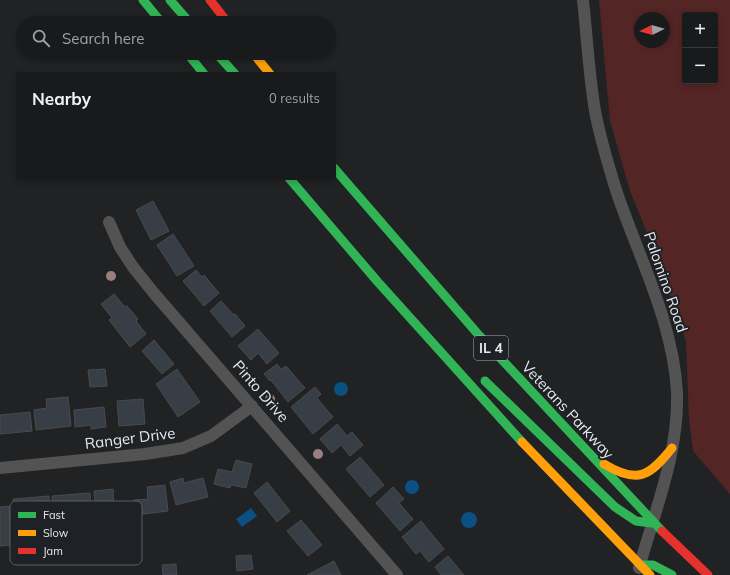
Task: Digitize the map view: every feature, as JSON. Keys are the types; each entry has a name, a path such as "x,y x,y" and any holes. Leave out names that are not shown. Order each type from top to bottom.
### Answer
{"highway":[{"path":"137,0 150,8"},
{"path":"143,0 156,16"},
{"path":"170,0 184,16"},
{"path":"210,0 223,16"},
{"path":"193,60 202,72"},
{"path":"222,60 233,72"},
{"path":"259,60 268,72"},
{"name":"Veterans Parkway","path":"336,170 472,327 654,523 708,575"},
{"path":"336,175 350,187"},
{"name":"IL 4","path":"291,180 377,281 502,421 618,544 639,570 650,575"},
{"path":"377,281 442,339"},
{"path":"480,376 615,507 636,521 646,524 654,523"},
{"path":"589,453 616,472 624,475 638,476 655,470 672,448"},
{"path":"639,570 646,564 653,564 672,575"}],"street":[{"name":"Palomino Road","path":"583,0 595,111 605,153 616,190 662,316 674,360 677,392 676,420 672,448 654,523 639,570"},
{"name":"Pinto Drive","path":"109,222 120,247 133,266 397,575"},
{"name":"Ranger Drive","path":"0,468 145,454 183,448 211,436 252,406"}],"shaded area":[{"path":"599,0 730,0 730,494 693,451 689,419 686,341 649,238 630,191 610,121"}],"water":[{"path":"341,382 346,384 348,389 346,394 341,396 336,394 334,389 336,384"},
{"path":"412,480 417,482 419,487 417,492 412,494 407,492 405,487 407,482"},
{"path":"251,508 257,516 242,527 236,519"},
{"path":"469,512 475,514 477,520 475,526 469,528 463,526 461,520 463,514"}],"building":[{"path":"153,201 169,231 151,240 136,210"},
{"path":"173,234 194,266 177,276 157,245"},
{"path":"196,270 202,277 204,275 219,293 204,306 183,281"},
{"path":"114,294 138,319 136,321 146,334 130,347 109,320 112,318 101,304"},
{"path":"221,301 245,326 232,337 210,311"},
{"path":"258,329 279,353 267,364 258,353 251,360 238,346"},
{"path":"154,340 174,364 162,374 142,351"},
{"path":"277,364 281,369 286,366 305,388 288,402 271,380 270,381 264,374"},
{"path":"105,369 107,386 90,387 88,370"},
{"path":"177,369 200,402 178,417 156,384"},
{"path":"315,387 321,394 317,398 333,417 313,434 291,407"},
{"path":"68,397 71,426 36,430 34,410 47,408 46,399"},
{"path":"143,399 145,424 119,426 117,401"},
{"path":"104,407 106,427 91,429 91,425 75,427 74,410"},
{"path":"30,412 32,431 0,434 0,415"},
{"path":"337,424 347,436 352,432 363,445 350,456 341,445 332,453 320,439"},
{"path":"360,457 384,485 370,497 346,469"},
{"path":"236,460 252,464 246,488 231,485 230,488 214,484 218,469 232,472"},
{"path":"183,478 184,483 203,478 208,497 176,505 170,482"},
{"path":"267,482 290,511 277,522 254,493"},
{"path":"165,485 168,511 142,514 142,501 134,500 148,499 147,487"},
{"path":"393,487 404,499 399,503 413,519 400,531 376,503"},
{"path":"113,489 114,501 95,501 94,491"},
{"path":"90,493 91,501 52,501 52,496"},
{"path":"49,496 49,501 13,501 13,499"},
{"path":"9,506 10,545 0,546 0,507"},
{"path":"301,520 322,545 308,556 287,531"},
{"path":"421,521 444,549 429,562 420,551 416,554 402,537"},
{"path":"251,555 253,569 237,571 236,556"},
{"path":"448,556 464,575 441,575 435,567"},
{"path":"334,561 341,575 307,575"},
{"path":"176,564 177,575 163,575 162,565"}],"traffic: fast":[{"path":"143,0 156,16"},
{"path":"170,0 184,16"},
{"path":"193,60 202,72"},
{"path":"222,60 233,72"},
{"path":"336,170 477,333 662,531"},
{"path":"291,180 377,281 522,442"},
{"path":"485,381 615,507 636,521 651,523"},
{"path":"640,565 653,565 672,575"}],"traffic: slow":[{"path":"259,60 268,72"},
{"path":"522,442 650,575"},
{"path":"604,464 625,474 642,474 656,466 672,448"}],"traffic: jam":[{"path":"210,0 223,16"},
{"path":"662,531 708,575"}]}
